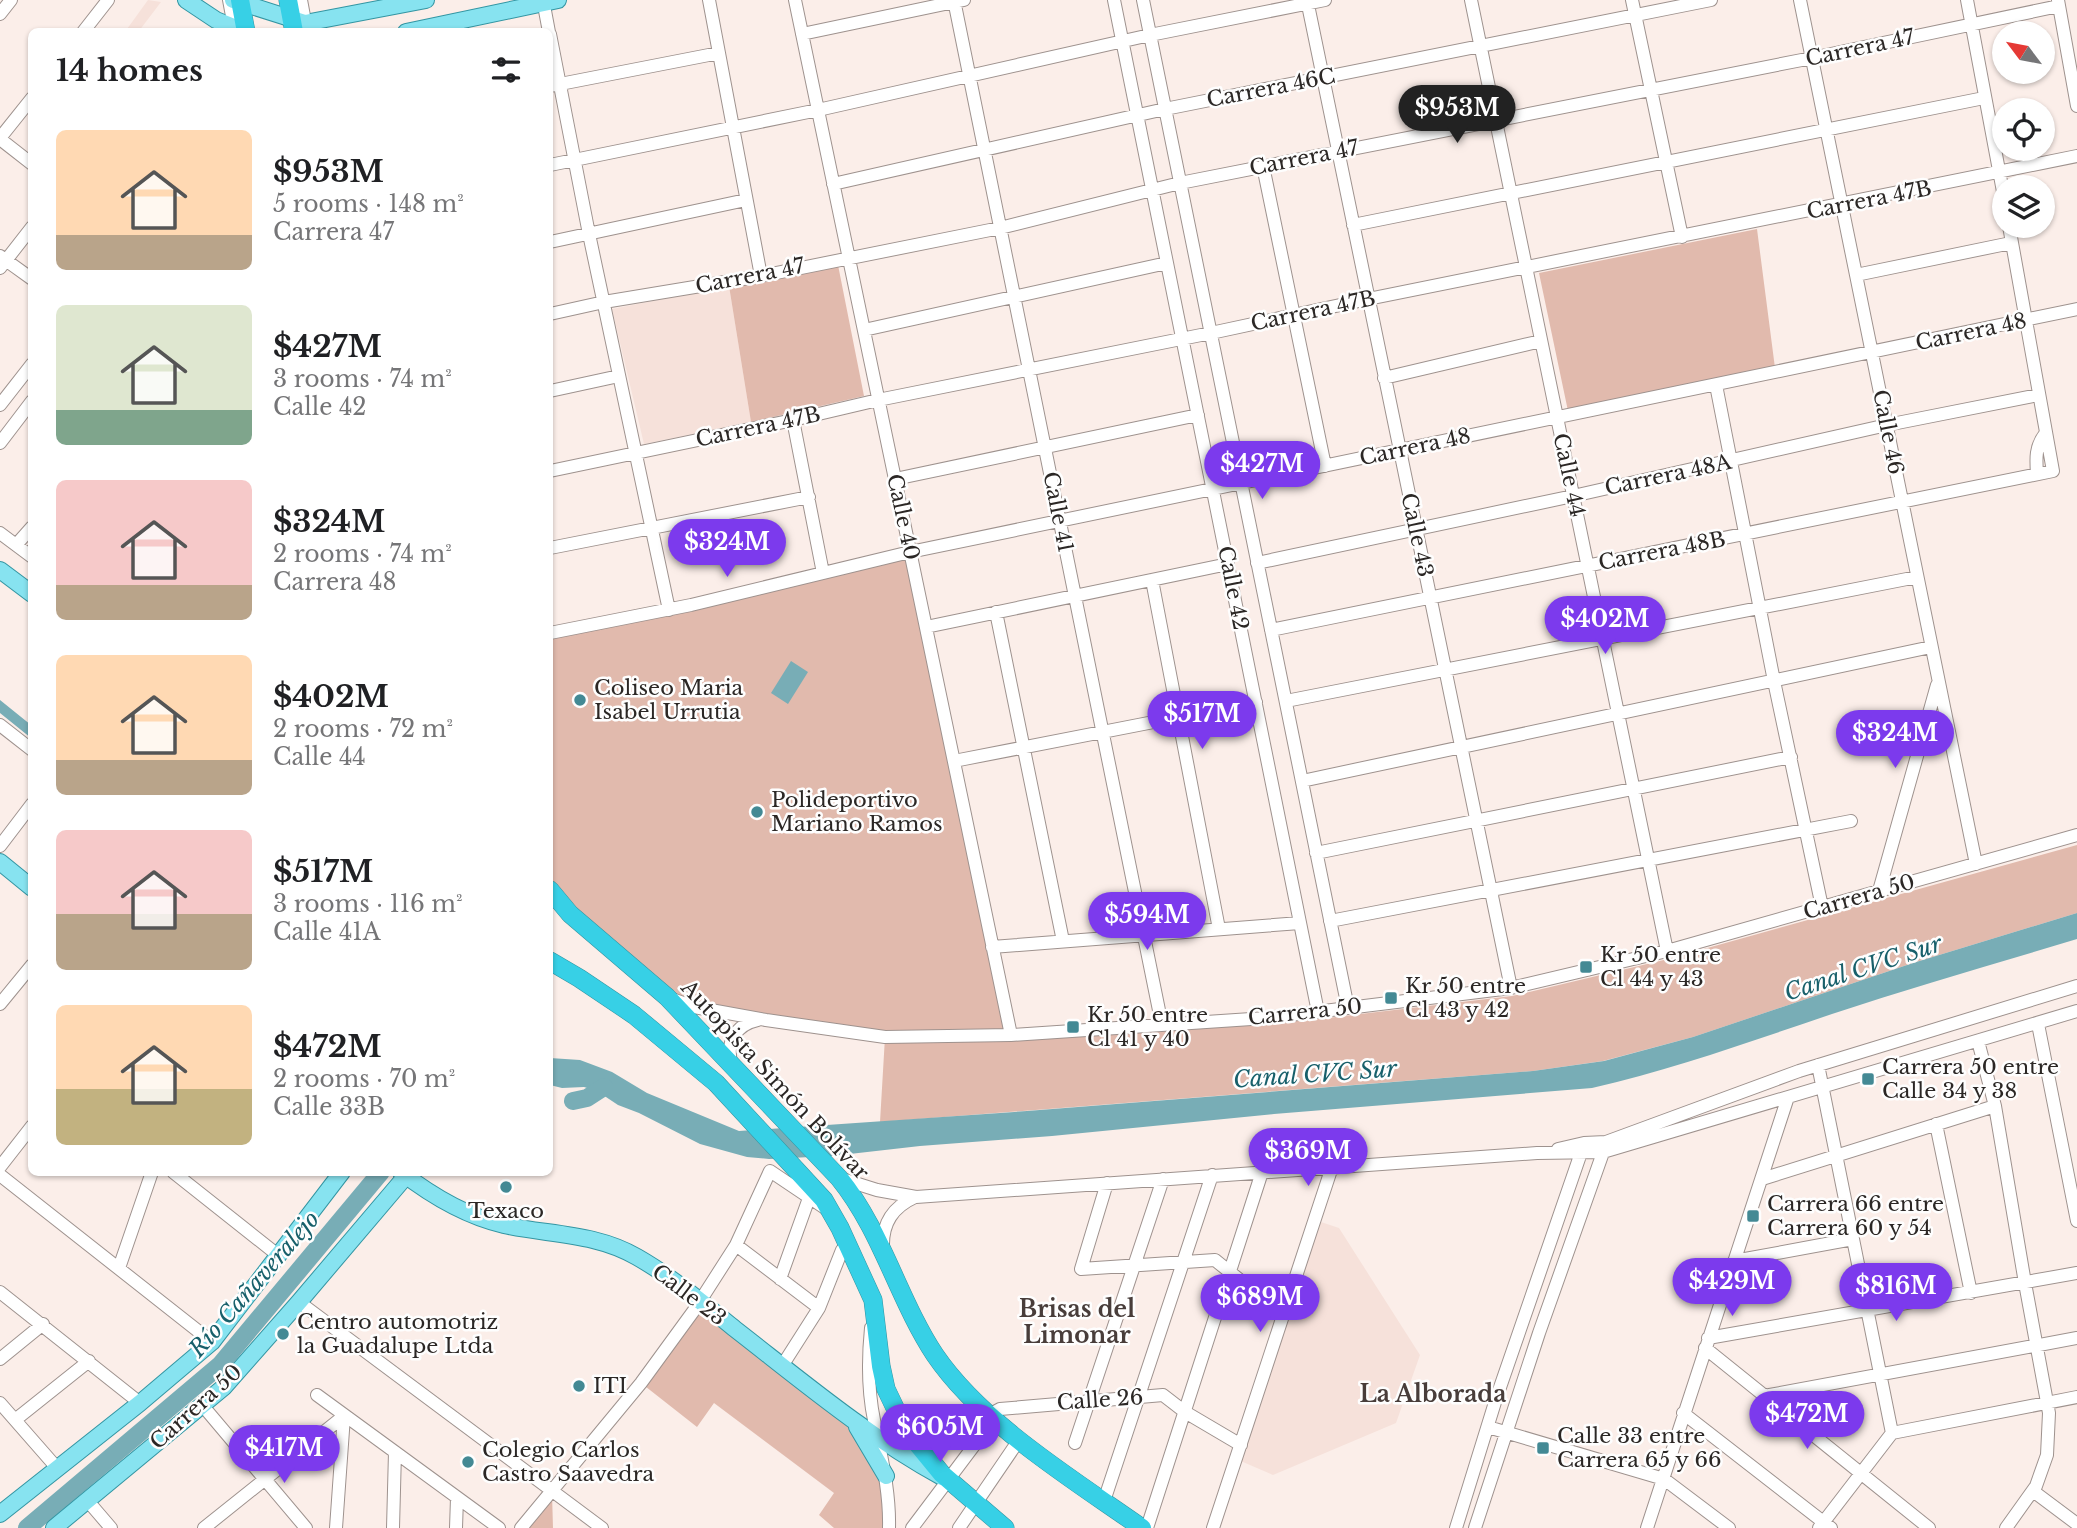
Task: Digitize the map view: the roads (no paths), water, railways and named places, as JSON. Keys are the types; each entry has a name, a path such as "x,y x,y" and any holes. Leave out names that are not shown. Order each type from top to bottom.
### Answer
{"highway":[{"path":"288,0 299,27"},
{"path":"236,1 240,28"},
{"name":"Autopista Simón Bolívar","path":"553,894 570,914 667,997 834,1172 862,1210 916,1322 936,1355 964,1390 1019,1440 1144,1528"},
{"path":"553,963 634,1015 716,1083 804,1176 831,1211 873,1300 877,1342 886,1389 911,1434 948,1480 1004,1528"}],"main road":[{"path":"186,0 233,28"},
{"path":"236,1 299,27 388,4 426,0"},
{"path":"425,28 548,1"},
{"path":"0,570 28,591"},
{"path":"0,862 28,885"},
{"path":"553,899 570,914"},
{"name":"Carrera 50","path":"0,1514 212,1342 339,1176"},
{"name":"Carrera 50","path":"54,1528 224,1387 299,1302 401,1176"},
{"name":"Calle 23","path":"406,1176 447,1203 481,1218 543,1232 583,1236 618,1247 639,1258 700,1301 851,1420 948,1480"},
{"path":"851,1420 886,1476"}],"street":[{"path":"0,14 11,0"},
{"path":"91,28 108,0"},
{"path":"299,27 301,0"},
{"path":"709,0 761,276"},
{"name":"Calle 40","path":"795,0 1011,1035"},
{"name":"Calle 42","path":"1114,0 1318,1012"},
{"name":"Calle 42","path":"1143,0 1348,1008"},
{"path":"553,164 818,110 1150,35 1325,0"},
{"name":"Calle 44","path":"1471,0 1667,951"},
{"path":"1632,0 1682,237"},
{"name":"Carrera 46C","path":"833,184 1165,109 1711,0"},
{"name":"Calle 46","path":"1800,0 1976,864"},
{"path":"1967,0 2000,174"},
{"path":"548,1 549,28"},
{"path":"802,34 957,1"},
{"name":"Calle 41","path":"957,1 969,75 1162,1025"},
{"name":"Calle 43","path":"1307,2 1511,988"},
{"path":"2059,3 2077,106"},
{"name":"Carrera 47","path":"553,313 604,302 761,276 1000,228 1180,183 1812,58 1972,25 2059,3"},
{"path":"669,610 574,159 555,85 719,53"},
{"path":"1353,225 1984,98"},
{"path":"28,103 0,139 28,161"},
{"name":"Carrera 47B","path":"553,470 878,400 1368,299 2000,174 2077,156"},
{"path":"1263,166 1325,466"},
{"path":"553,241 746,200"},
{"path":"28,232 2,261 28,277"},
{"path":"2010,238 2045,434 2036,453 2037,474"},
{"path":"1856,275 2011,243"},
{"path":"864,330 1167,263"},
{"name":"Carrera 48","path":"553,632 669,610 910,552 2077,309"},
{"path":"1384,378 1541,341"},
{"path":"0,405 28,369"},
{"path":"553,390 619,376"},
{"path":"1716,385 1759,608 1822,907"},
{"name":"Carrera 48A","path":"1257,562 1730,462 1886,425 2038,395"},
{"path":"0,443 28,406"},
{"path":"895,479 1198,415"},
{"path":"793,420 822,573"},
{"name":"Carrera 48B","path":"1271,630 2053,471 2045,434"},
{"path":"553,547 809,497"},
{"path":"16,545 28,532"},
{"path":"0,533 28,554"},
{"path":"926,626 1228,564"},
{"path":"1286,701 1917,578"},
{"path":"1152,580 1219,929"},
{"path":"996,612 1063,941"},
{"path":"1302,780 1931,647"},
{"path":"1879,891 1938,682"},
{"path":"954,761 1256,702"},
{"path":"0,725 28,747"},
{"path":"1316,853 1791,757"},
{"path":"0,846 28,809"},
{"path":"1330,921 1851,821"},
{"name":"Carrera 50","path":"667,997 694,1007 885,1037 1011,1035 1266,1018 1511,988 1667,951 2077,835"},
{"path":"992,947 1300,923"},
{"path":"0,1003 28,970"},
{"path":"1475,1528 1605,1147 1818,1065 2077,986"},
{"path":"834,1172 877,1190 916,1197 1605,1147 1788,1097 2077,1011"},
{"path":"732,1066 729,1047 732,1037 746,1024 766,1020"},
{"path":"2038,1024 2077,1221"},
{"path":"1978,1041 1995,1106 2048,1408 2047,1455 2033,1491 2006,1528"},
{"path":"1818,1065 1892,1433"},
{"path":"1647,1528 1788,1097"},
{"path":"1762,1179 1995,1106"},
{"path":"1936,1124 1971,1293"},
{"path":"0,1167 28,1131"},
{"path":"1455,1528 1582,1148"},
{"path":"1213,1528 1332,1167"},
{"path":"522,1528 641,1383 700,1301 736,1245 770,1171 831,1211"},
{"path":"1144,1528 1185,1412 1262,1172"},
{"path":"0,1175 212,1342"},
{"path":"1104,1501 1212,1175"},
{"path":"119,1268 151,1176"},
{"path":"178,1176 279,1256"},
{"path":"1075,1443 1163,1179"},
{"path":"1107,1183 1081,1269 1215,1260 1246,1285 1289,1299"},
{"path":"883,1249 882,1238 890,1217 906,1201 916,1197"},
{"path":"780,1279 809,1198"},
{"path":"1734,1261 1853,1239"},
{"path":"736,1245 819,1308"},
{"path":"782,1366 819,1308 842,1250 848,1246"},
{"path":"1706,1343 2077,1273"},
{"path":"0,1292 140,1403"},
{"path":"873,1300 869,1374 873,1418 886,1476 889,1528"},
{"path":"299,1302 602,1528"},
{"path":"0,1359 43,1324"},
{"path":"1765,1396 2077,1338"},
{"path":"1706,1343 1765,1396 1929,1528"},
{"path":"15,1420 89,1361"},
{"path":"317,1395 499,1528"},
{"name":"Calle 26","path":"991,1417 1000,1409 1163,1395 1185,1412 1241,1445"},
{"path":"1683,1413 1825,1526 1892,1433 2048,1408 2077,1397"},
{"path":"0,1403 57,1468"},
{"path":"203,1406 306,1528"},
{"path":"204,1528 344,1416"},
{"path":"336,1528 344,1416"},
{"path":"912,1528 991,1417"},
{"path":"1488,1427 1664,1479 1729,1528"},
{"path":"958,1528 1019,1440"},
{"path":"1479,1454 1494,1449 1498,1457"},
{"path":"393,1528 395,1452"},
{"path":"2033,1491 2077,1524"},
{"path":"456,1528 457,1498"},
{"path":"88,1500 111,1528"}],"water":[{"path":"791,661 808,672 788,704 771,693"},
{"path":"0,700 28,723 28,736 0,713"},
{"path":"2077,913 2077,939 1893,994 1683,1063 1592,1088 1274,1114 832,1156 769,1159 747,1157 700,1144 618,1105 597,1091 584,1087 553,1086 553,1058 580,1060 612,1072 647,1093 739,1131 1533,1071 1604,1061 1693,1037 1913,963"}],"waterway":[{"name":"Río Cañaveralejo","path":"573,1101 587,1098 604,1087"},
{"name":"Río Cañaveralejo","path":"27,1528 220,1365 378,1176"}],"place":[{"name":"Coliseo Maria Isabel Urrutia","path":"580,700"},
{"name":"Polideportivo Mariano Ramos","path":"757,812"},
{"name":"Kr 50 entre Cl 44 y 43","path":"1586,967"},
{"name":"Kr 50 entre Cl 43 y 42","path":"1391,998"},
{"name":"Kr 50 entre Cl 41 y 40","path":"1073,1027"},
{"name":"Carrera 50 entre Calle 34 y 38","path":"1868,1079"},
{"name":"Texaco","path":"506,1187"},
{"name":"Carrera 66 entre Carrera 60 y 54","path":"1753,1216"},
{"name":"Centro automotriz la Guadalupe Ltda","path":"283,1334"},
{"name":"ITI","path":"579,1386"},
{"name":"Calle 33 entre Carrera 65 y 66","path":"1543,1448"},
{"name":"Colegio Carlos Castro Saavedra","path":"468,1462"}],"district":[{"name":"Brisas del Limonar","path":"1077,1322"},
{"name":"La Alborada","path":"1433,1394"}],"water label":[{"name":"Canal CVC Sur","path":"1863,968"},
{"name":"Canal CVC Sur","path":"1315,1074"}]}
